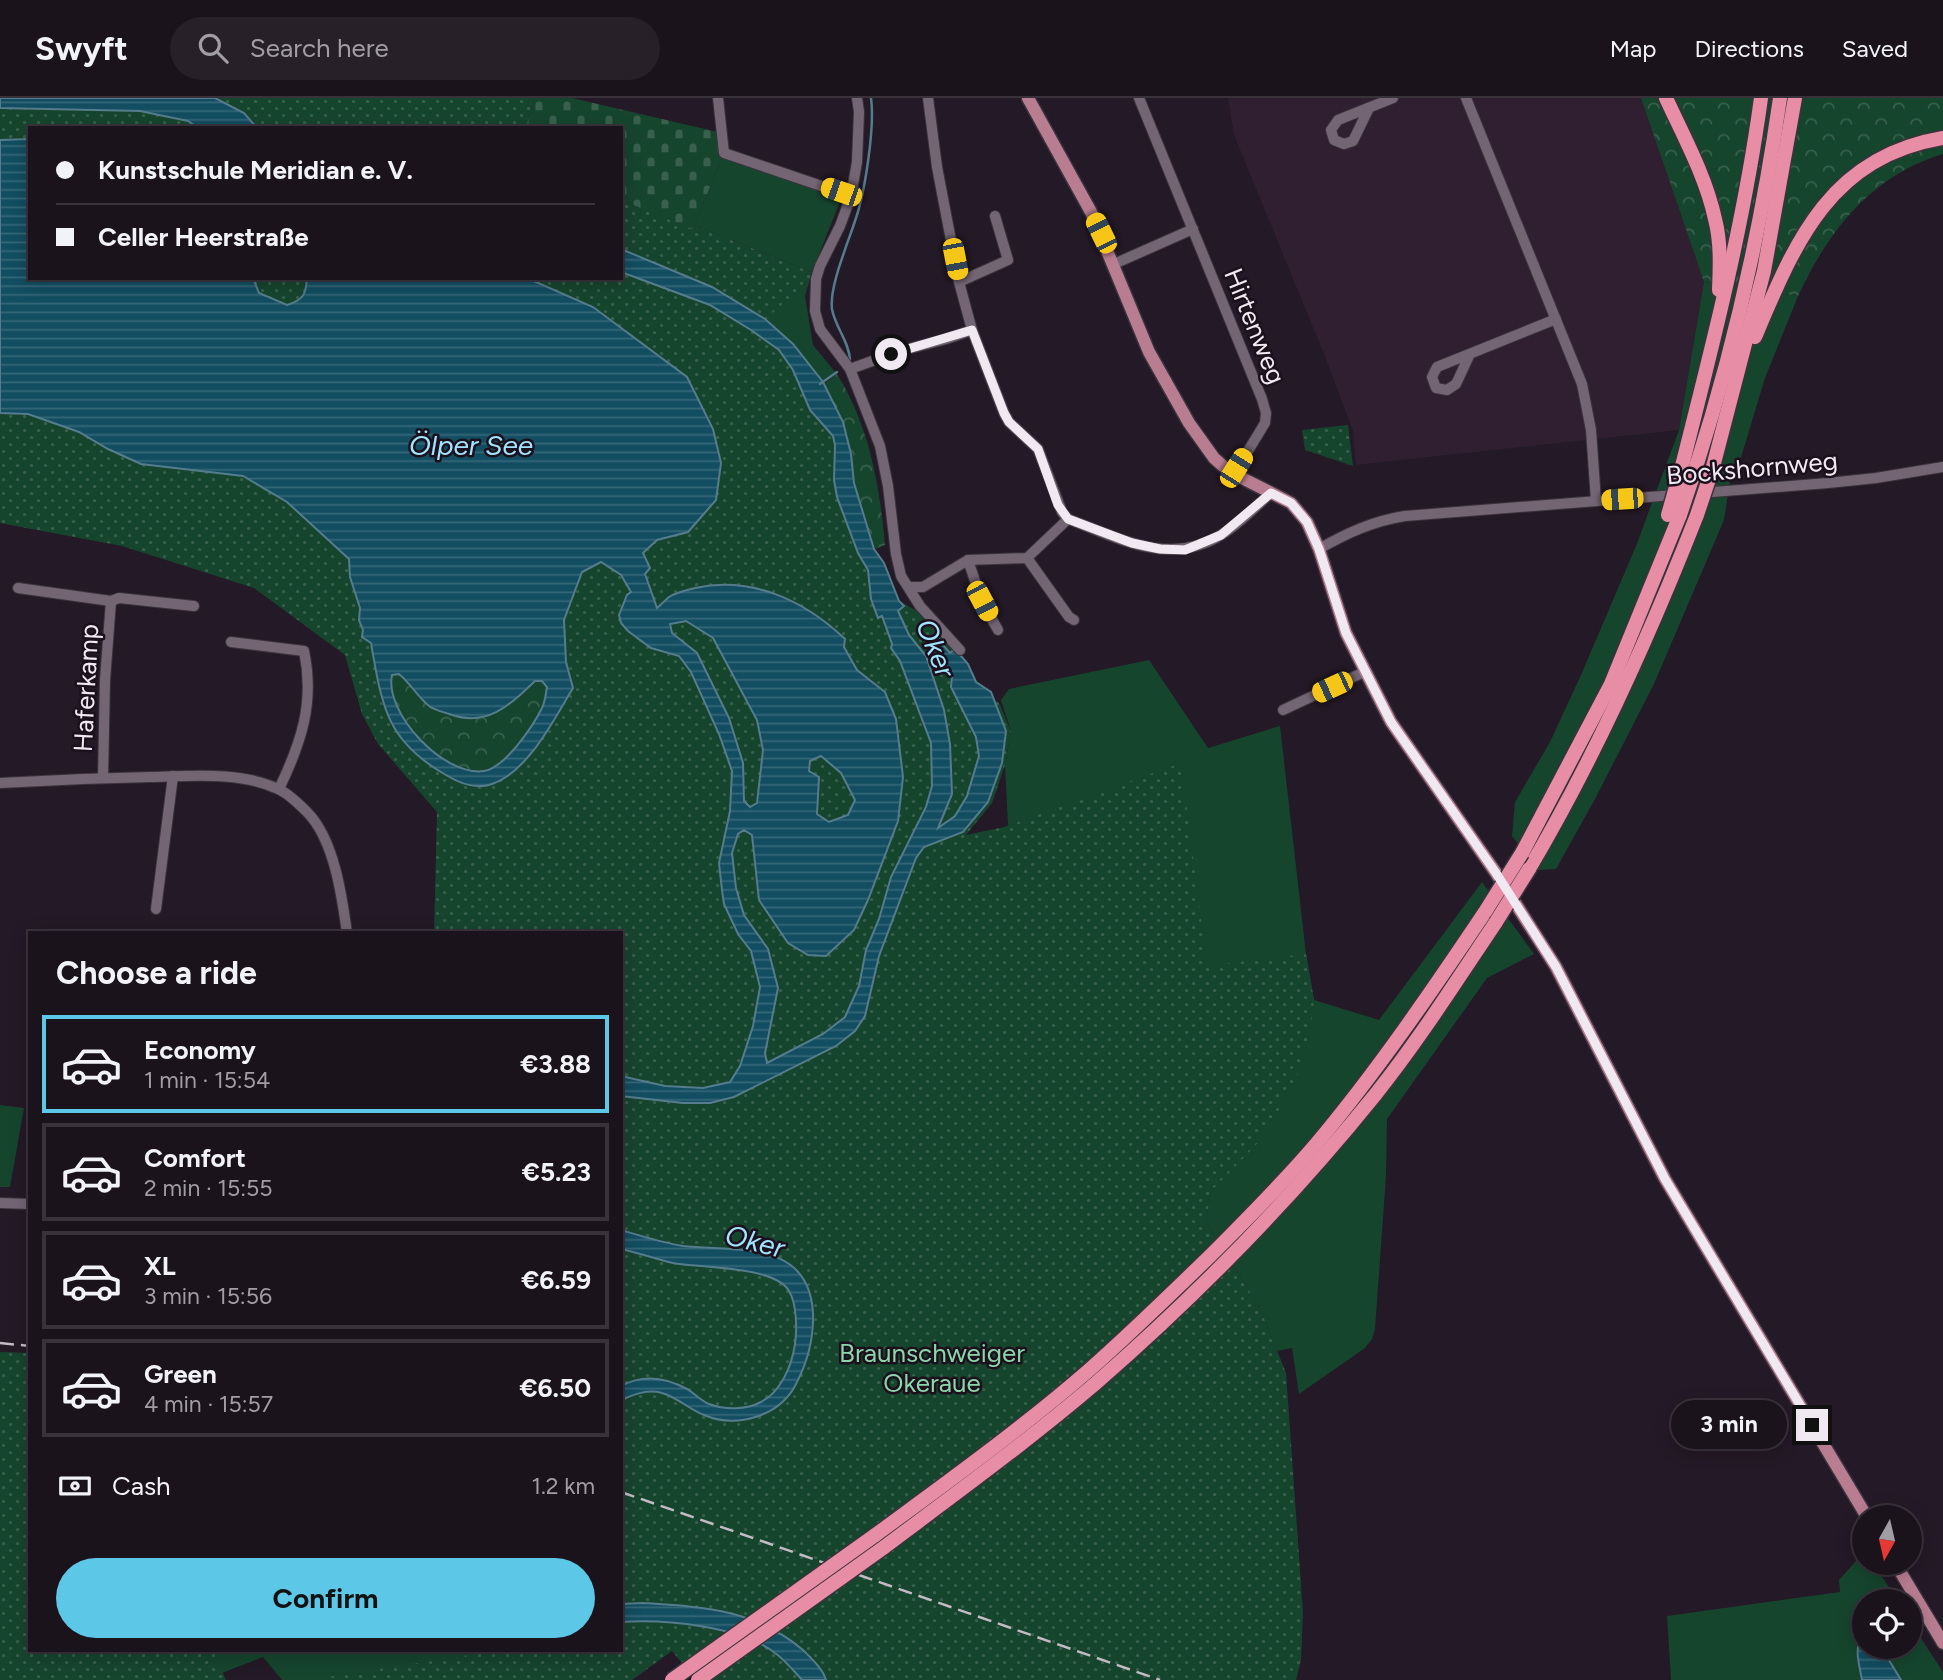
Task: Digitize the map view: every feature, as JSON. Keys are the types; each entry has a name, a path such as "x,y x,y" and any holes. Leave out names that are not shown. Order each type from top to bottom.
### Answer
{"highway":[{"path":"1667,98 1709,196 1715,219 1720,274 1714,343"},
{"path":"1689,466 1735,253 1761,98"},
{"path":"672,1680 874,1536 1066,1388 1246,1230 1327,1153 1377,1093 1436,1013 1491,917 1521,853 1595,716 1631,636 1735,330 1749,272 1780,98"},
{"path":"1491,917 1529,869 1608,723 1667,590 1696,515 1713,467 1739,374 1772,233 1795,98"},
{"path":"1739,374 1787,265 1807,228 1827,201 1856,176 1886,157 1920,143 1943,138"},
{"path":"698,1680 883,1548 1095,1384 1165,1321 1246,1230"}],"main road":[{"path":"1028,98 1091,212 1137,325 1162,378 1208,450 1234,474 1291,503 1300,512 1319,549 1346,633 1391,722 1496,873 1556,967 1665,1179 1860,1505"},
{"path":"1902,1575 1943,1643"}],"street":[{"path":"718,98 724,153 851,196"},
{"path":"857,98 857,162 851,196 820,266 815,311 820,329 850,369 880,446 901,576 920,606 960,650"},
{"path":"928,98 937,167 972,330 1004,413 1009,422 1038,449 1058,505 1068,519 1139,545 1172,551 1185,550 1221,535 1271,493"},
{"name":"Hirtenweg","path":"1139,98 1251,369 1266,413 1265,423 1234,474"},
{"path":"1369,108 1393,98"},
{"path":"1466,98 1586,397 1596,501"},
{"path":"960,282 1008,260 995,216"},
{"path":"1114,264 1193,229"},
{"path":"1470,354 1556,319"},
{"path":"850,369 972,330"},
{"name":"Bockshornweg","path":"1319,549 1358,528 1385,519 1828,484 1943,467"},
{"path":"910,587 923,587 968,560 1027,558 1068,519"},
{"path":"1027,558 1069,617 1074,620"},
{"path":"968,560 982,601 998,630"},
{"name":"Haferkamp","path":"18,589 111,601 119,598 194,606"},
{"name":"Haferkamp","path":"103,778 105,680 111,601"},
{"path":"232,642 304,651 309,675 306,718 296,754 279,789"},
{"path":"1283,710 1364,672"},
{"path":"156,909 173,776"},
{"path":"0,783 219,776 258,782 279,789 309,814 325,843 342,897 347,931"},
{"path":"0,1203 28,1203"}],"shaded area":[{"path":"1228,98 1641,98 1704,282 1679,430 1356,465 1353,431 1234,135"}],"green space":[{"path":"0,98 535,98 527,123 529,126 28,126 28,139 0,140"},
{"path":"535,98 572,98 722,133 724,154 692,230 623,201 623,126 529,126 527,123"},
{"path":"1641,98 1943,98 1943,154 1918,163 1895,176 1855,208 1823,249 1798,296 1704,282"},
{"path":"724,154 843,194 812,272 694,225"},
{"name":"Braunschweiger Okeraue","path":"623,201 692,229 694,225 812,272 810,279 766,319 793,344 823,382 848,435 854,483 874,549 884,563 900,601 913,609 919,608 968,664 976,682 988,689 999,703 1011,731 1005,765 992,803 966,835 1004,827 1181,763 1207,966 1306,954 1314,1000 1310,1034 1297,1076 1256,1145 1211,1191 1206,1222 1260,1308 1286,1373 1303,1613 1301,1660 1296,1680 696,1680 672,1651 632,1680 309,1680 488,1652 623,1652 623,931 434,931 437,812 378,744 362,714 345,655 254,588 122,546 0,523 0,413 28,414 79,432 141,464 243,476 287,502 349,559 350,577 360,608 359,620 371,643 381,700 392,726 471,786 530,754 573,688 566,662 564,620 582,572 601,562 649,568 643,553 657,540 688,532 593,307 532,280 623,280"},
{"path":"810,279 805,296 813,345 836,373 823,382 793,344 765,319"},
{"path":"254,280 307,280 306,292 300,301 287,305 259,293"},
{"path":"1704,282 1798,296 1765,378 1739,464 1730,481 1724,520 1654,684 1556,869 1538,870 1512,836 1515,802 1550,742 1581,675 1636,546 1679,430"},
{"path":"837,374 865,435 876,478 885,545 875,549 854,483 843,422 824,384"},
{"path":"1348,425 1353,466 1305,450 1302,430"},
{"path":"1149,660 1208,748 1280,726 1306,954 1314,1000 1379,1020 1482,882 1534,954 1487,978 1387,1119 1386,1176 1375,1329 1372,1339 1365,1348 1299,1394 1292,1348 1277,1351 1260,1308 1206,1222 1211,1191 1275,1117 1036,1377 1005,765 1011,731 1001,700 1009,689"},
{"path":"392,674 399,674 431,707 463,718 497,712 535,681 542,681 547,687 538,716 509,754 492,768 484,771 468,770 451,764 435,753 407,723 392,690"},
{"path":"0,1105 24,1108 10,1187 0,1187"},
{"path":"0,1352 28,1353 28,1652 214,1652 226,1680 0,1680"},
{"path":"1852,1565 1852,1575 1881,1575 1890,1589 1852,1589 1852,1659 1858,1659 1862,1680 1671,1680 1667,1616 1840,1592 1839,1580"},
{"path":"1922,1640 1943,1672 1943,1680 1901,1680 1888,1659 1922,1659"},
{"path":"214,1652 543,1652 622,1680 282,1680 263,1657 222,1673"}],"water":[{"path":"0,98 215,98 244,113 255,126 195,126 188,121 140,111 0,108"},
{"name":"Ölper See","path":"28,139 28,280 254,280 259,293 287,305 303,296 307,280 532,280 593,307 687,377 713,429 721,463 716,500 688,532 657,540 643,553 650,568 645,574 657,608 669,597 682,591 716,585 737,585 776,594 812,613 845,639 844,647 857,670 885,692 896,719 903,777 898,821 868,900 854,930 826,956 808,955 788,943 759,900 752,835 744,830 738,834 732,853 736,888 744,915 768,949 778,988 765,1053 767,1063 823,1034 845,1017 859,986 866,950 879,919 891,877 926,807 932,786 931,743 900,661 891,648 882,616 878,618 871,599 868,570 858,553 837,497 833,436 810,410 793,370 779,350 710,305 623,273 623,250 712,287 765,319 793,344 823,382 843,422 851,454 854,483 874,549 884,563 899,601 904,606 898,611 909,635 926,656 944,710 950,744 952,794 938,828 955,816 967,796 979,756 976,737 951,687 952,676 943,658 931,652 925,642 937,634 950,653 955,649 968,664 976,682 991,692 1006,731 1002,763 988,802 963,832 924,847 916,858 879,956 865,1016 855,1031 836,1046 734,1097 710,1103 683,1103 623,1096 623,1076 665,1086 703,1088 730,1082 740,1066 753,1026 760,987 751,951 738,934 724,904 722,890 719,863 730,811 732,771 719,734 691,672 679,656 651,648 621,623 619,615 627,595 631,592 621,575 601,562 582,572 564,620 566,662 573,688 549,729 517,768 492,784 468,785 456,781 426,762 399,735 384,703 371,643 362,637 360,608 350,577 349,559 287,502 243,476 141,464 79,432 28,414 0,413 0,140","holes":["686,621 713,638 757,720 763,750 757,803 750,807 744,801 743,763 729,718 697,653 672,633 670,624","399,674 431,707 463,718 497,712 535,681 542,681 547,687 538,716 509,754 492,768 484,771 468,770 435,753 407,724 397,707 392,690 392,675","821,756 841,773 855,800 848,815 829,822 817,814 819,777 809,771 810,761"]},
{"path":"623,1231 683,1246 766,1254 784,1261 798,1272 808,1288 813,1312 811,1340 796,1384 789,1395 769,1412 730,1421 704,1415 673,1397 657,1392 641,1393 623,1400 623,1385 654,1378 679,1385 715,1406 749,1407 774,1392 788,1369 796,1338 795,1310 792,1296 781,1283 753,1272 673,1263 623,1250"},
{"path":"623,1604 687,1606 747,1618 785,1636 803,1650 820,1668 826,1680 802,1680 775,1653 743,1636 680,1623 623,1622"},
{"path":"1888,1659 1901,1680 1862,1680 1858,1661"}],"waterway":[{"path":"850,360 834,316 832,300 836,277 859,209 866,177 872,126 871,98"},
{"path":"820,384 837,372"}],"railway":[{"path":"0,1343 28,1346"},
{"path":"623,1493 1160,1680"}],"route":[{"path":"891,354 972,330 1004,413 1018,432 1038,449 1058,505 1068,519 1132,543 1172,551 1185,550 1221,535 1271,493 1291,503 1300,512 1319,549 1346,633 1391,722 1496,873 1556,967 1665,1179 1812,1425"}],"water label":[{"name":"Oker","path":"936,648"},
{"name":"Oker","path":"755,1241"}]}
